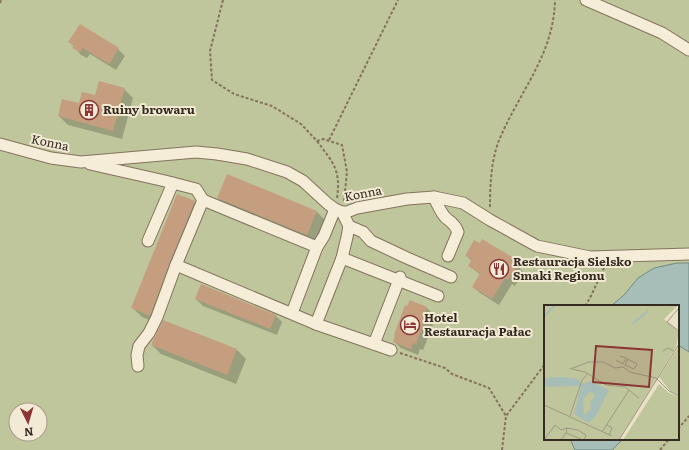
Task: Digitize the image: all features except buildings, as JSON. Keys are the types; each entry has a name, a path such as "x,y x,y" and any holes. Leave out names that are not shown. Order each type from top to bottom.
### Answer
{"street":[{"path":"586,0 662,33 689,50"},
{"name":"Konna","path":"0,144 51,158 81,162 196,152 217,154 247,159 274,167 303,181 338,210 347,212 357,208 407,199 434,197 463,203 537,246 590,257 689,254"},
{"path":"81,162 196,189 203,200 317,247"},
{"path":"148,241 173,183"},
{"path":"434,197 441,211 447,219 455,224 458,232 448,256"},
{"path":"138,366 137,355 139,346 149,333 157,318 176,265 203,200"},
{"path":"292,313 317,247 338,210 349,226 363,232 371,241 450,277"},
{"path":"316,324 342,258 349,226"},
{"path":"342,258 399,279 438,296"},
{"path":"176,265 316,324 391,350"},
{"path":"374,344 399,279"}],"path":[{"path":"223,0 210,51 212,80 234,94 272,106 301,124 317,141 336,169 338,182 338,210"},
{"path":"329,140 398,0"},
{"path":"490,220 490,191 493,163 499,138 545,50 553,28 556,0"},
{"path":"317,141 323,139 342,145 347,172 346,191"},
{"path":"586,305 609,256"},
{"path":"391,350 444,368 452,374 489,388 506,416"},
{"path":"502,450 506,416 544,365"},
{"path":"679,427 689,416"},
{"path":"660,450 668,440"}],"green space":[{"path":"0,0 689,0 689,450 0,450"}],"water":[{"path":"677,263 689,263 689,352 679,346 679,305 612,305 624,295 638,278 654,268"},
{"path":"570,440 622,440 612,450 575,450"}],"place":[{"name":"Ruiny browaru","path":"89,110"},
{"name":"Restauracja Sielsko Smaki Regionu","path":"499,269"},
{"name":"Hotel Restauracja Pałac","path":"410,325"}]}
